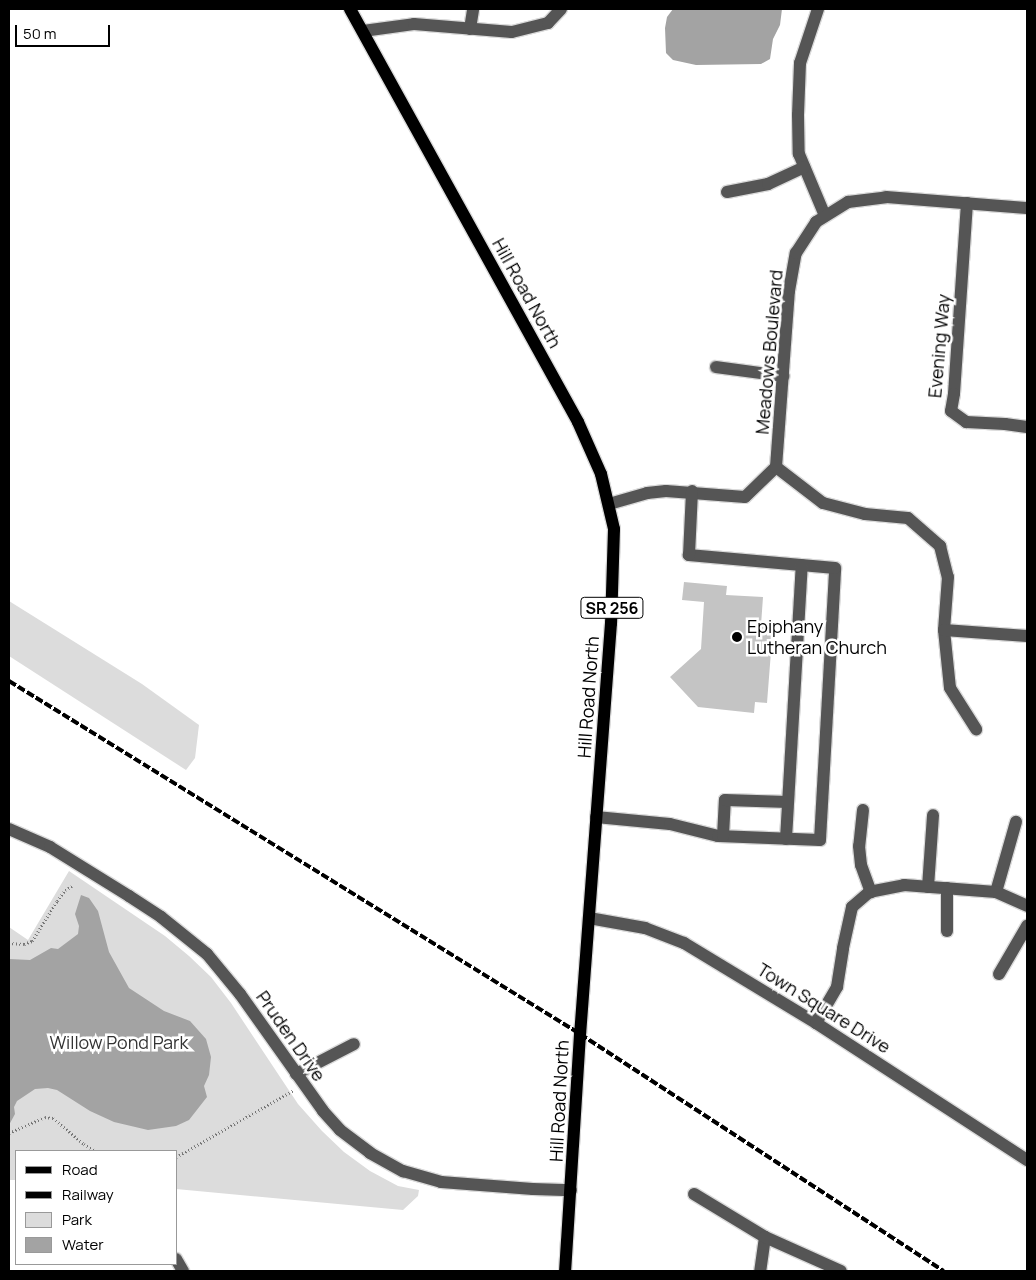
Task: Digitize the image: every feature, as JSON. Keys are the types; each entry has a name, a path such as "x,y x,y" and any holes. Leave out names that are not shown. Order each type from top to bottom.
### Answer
{"main road":[{"name":"Hill Road North","path":"350,9 578,422 600,474 614,529 614,566 588,918 565,1271"}],"street":[{"path":"470,29 473,9"},
{"path":"363,31 414,24 512,32 531,29 548,23 560,9"},
{"path":"818,9 800,63 798,135 799,154 825,216"},
{"path":"727,192 768,184 804,166"},
{"name":"Meadows Boulevard","path":"776,467 789,290 796,253 816,222 848,202 886,197 1027,208"},
{"name":"Evening Way","path":"967,203 954,394 951,410 966,422 1006,424 1027,428"},
{"path":"716,368 783,376"},
{"path":"609,504 647,493 666,491 745,497 776,467 823,503 865,514 908,518 940,546 948,577 944,630 950,688 976,729"},
{"path":"596,817 670,824 723,836 820,840 835,568 689,554 692,492"},
{"path":"786,839 802,565"},
{"path":"944,630 1027,636"},
{"path":"723,836 725,800 788,802"},
{"path":"862,810 859,846 861,865 871,892"},
{"path":"928,887 933,815"},
{"path":"996,892 1016,822"},
{"name":"Pruden Drive","path":"9,829 50,847 137,901 190,939 217,965 300,1079 340,1130 370,1153 403,1171 421,1177 458,1184 571,1190"},
{"path":"816,1023 837,986 842,948 852,907 871,892 904,885 996,892 1027,906"},
{"path":"947,888 947,931"},
{"name":"Town Square Drive","path":"588,918 644,928 665,935 726,967 1027,1160"},
{"path":"999,974 1027,926"},
{"path":"300,1079 354,1044"},
{"path":"694,1194 765,1237 841,1271"},
{"path":"760,1271 765,1237"}],"path":[{"path":"9,943 24,944 32,941 65,890 72,886"},
{"path":"178,1156 300,1079"},
{"path":"9,1133 40,1119 53,1118 84,1144 94,1150"}],"green space":[{"path":"9,601 142,684 199,725 195,758 186,770 9,656"},
{"name":"Willow Pond Park","path":"69,871 165,936 189,956 211,977 231,1003 298,1104 322,1131 344,1152 370,1171 398,1186 419,1190 418,1196 403,1210 178,1189 178,1150 15,1150 15,1180 9,1180 9,927 28,940"}],"water":[{"path":"673,9 782,9 780,25 773,39 770,59 761,64 696,65 673,60 666,53 665,28 667,17"},
{"path":"81,895 89,898 98,911 109,952 129,988 164,1011 190,1021 206,1039 211,1057 209,1075 204,1086 207,1097 189,1120 176,1126 148,1130 114,1122 90,1111 57,1090 48,1088 35,1089 17,1101 14,1107 15,1114 9,1125 9,959 30,960 51,948 58,949 78,934 79,926 75,914"}],"building":[{"name":"Epiphany Lutheran Church","path":"684,582 727,586 726,595 763,597 761,625 773,626 767,703 755,702 754,713 698,707 670,677 701,649 704,602 682,600"}],"railway":[{"path":"9,681 580,1034 944,1271"}],"place":[{"name":"Epiphany Lutheran Church","path":"737,637"}]}
